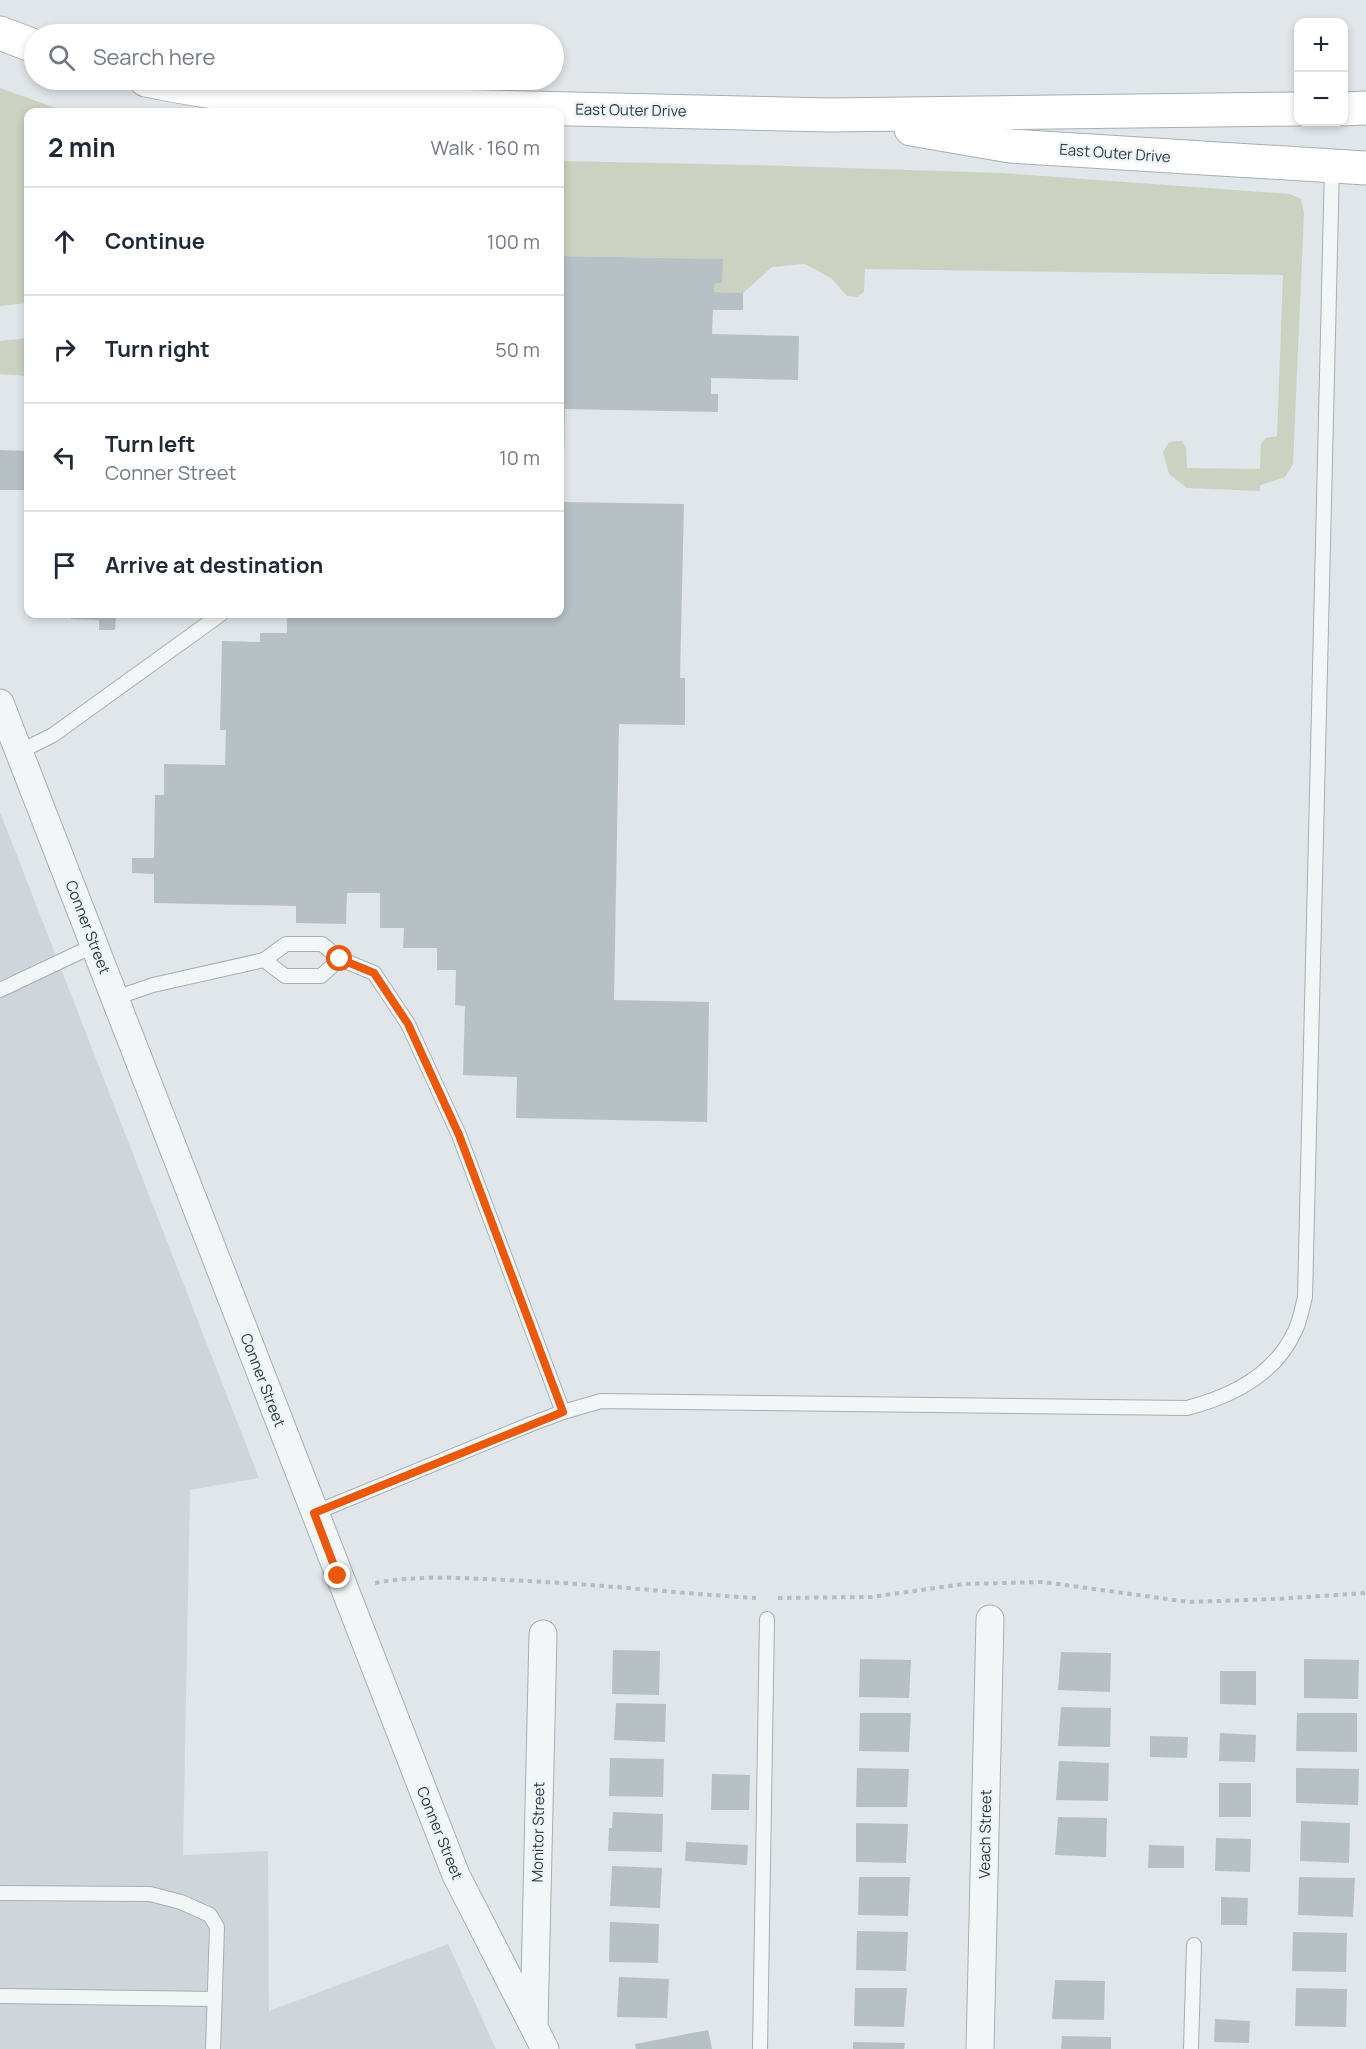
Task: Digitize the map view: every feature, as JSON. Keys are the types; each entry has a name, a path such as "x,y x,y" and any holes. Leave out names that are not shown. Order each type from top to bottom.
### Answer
{"main road":[{"path":"0,33 24,42"},
{"name":"East Outer Drive","path":"202,90 260,99 318,103 531,108"},
{"path":"1348,109 1366,108"},
{"name":"East Outer Drive","path":"564,109 830,115 1294,109"},
{"name":"East Outer Drive","path":"830,115 1010,146 1366,168"}],"street":[{"name":"Conner Street","path":"0,703 456,1875 540,2039"},
{"name":"Veach Street","path":"980,2049 990,1619"},
{"name":"Monitor Street","path":"540,2039 543,1634"}],"lane":[{"path":"314,1513 563,1412 601,1401 1187,1408 1213,1402 1245,1385 1274,1363 1294,1333 1305,1297 1332,166"},
{"path":"19,752 54,735 215,618"},
{"path":"115,998 153,985 264,960 286,944 322,944 340,959 374,973 408,1024 459,1135 563,1412"},
{"path":"0,990 95,945"},
{"path":"264,960 285,976 321,976 340,959"},
{"path":"760,2049 766,1618"},
{"path":"0,1893 150,1894 181,1902 210,1915 218,1927 213,2049"},
{"path":"1191,2049 1194,1945"},
{"path":"0,1996 214,1999"}],"path":[{"path":"383,1582 439,1577 472,1578 573,1583 673,1593 760,1598"},
{"path":"772,1598 871,1597 964,1584 1043,1582 1189,1602 1366,1593"}],"shaded area":[{"path":"0,812 259,1478 190,1490 183,1855 268,1851 269,2011 448,1944 496,2049 0,2049"}],"green space":[{"path":"0,88 56,108 24,108 24,303 0,306"},
{"path":"564,161 1001,173 1290,194 1301,199 1304,213 1293,464 1285,477 1260,485 1260,491 1187,488 1169,474 1163,452 1169,442 1182,441 1186,448 1187,468 1260,469 1261,444 1266,438 1277,436 1283,275 865,269 864,292 857,297 847,296 831,278 805,264 772,267 743,293 714,292 715,283 722,283 722,259 564,256"},
{"path":"24,338 24,376 0,374 0,341"}],"building":[{"path":"564,256 723,259 722,283 715,283 714,292 743,293 743,310 713,310 712,334 799,336 798,380 711,378 711,394 718,394 718,412 565,409 564,456"},
{"path":"0,450 24,451 24,490 0,490"},
{"path":"564,502 684,504 680,678 685,678 685,725 619,724 614,1000 709,1002 707,1122 516,1118 517,1077 463,1075 465,1006 455,1005 456,970 437,970 437,948 403,948 404,928 380,928 380,893 347,893 346,924 296,923 296,906 154,903 154,874 132,873 132,858 154,858 155,795 164,795 164,764 225,765 226,730 220,730 222,641 260,642 260,633 287,633 287,618 564,618"},
{"path":"116,618 115,630 99,630 99,620 71,619"},
{"path":"613,1650 660,1651 659,1695 612,1694"},
{"path":"1061,1652 1111,1653 1110,1692 1058,1690"},
{"path":"860,1659 911,1660 909,1698 859,1697"},
{"path":"1304,1659 1359,1660 1358,1699 1304,1698"},
{"path":"1220,1671 1256,1671 1256,1705 1220,1704"},
{"path":"616,1703 666,1704 665,1742 614,1740"},
{"path":"1061,1707 1111,1708 1110,1747 1058,1746"},
{"path":"860,1713 911,1713 909,1752 859,1751"},
{"path":"1297,1713 1357,1713 1357,1752 1296,1751"},
{"path":"1220,1733 1256,1735 1255,1762 1219,1761"},
{"path":"1150,1736 1188,1737 1187,1758 1150,1757"},
{"path":"610,1758 664,1759 663,1797 609,1796"},
{"path":"1059,1761 1109,1763 1108,1801 1056,1800"},
{"path":"857,1768 909,1769 907,1807 856,1807"},
{"path":"1296,1768 1359,1769 1358,1805 1296,1803"},
{"path":"712,1774 750,1775 749,1810 711,1810"},
{"path":"1219,1783 1251,1783 1251,1817 1219,1817"},
{"path":"613,1812 663,1814 662,1852 608,1851 609,1828 612,1828"},
{"path":"1058,1817 1107,1818 1106,1857 1055,1855"},
{"path":"1301,1821 1350,1823 1349,1863 1300,1861"},
{"path":"856,1823 908,1824 906,1863 856,1862"},
{"path":"1216,1838 1251,1839 1250,1872 1215,1871"},
{"path":"686,1842 748,1845 747,1865 685,1861"},
{"path":"1149,1845 1184,1846 1184,1868 1148,1868"},
{"path":"612,1866 662,1868 660,1908 610,1906"},
{"path":"859,1877 910,1877 908,1916 858,1915"},
{"path":"1299,1877 1355,1878 1353,1917 1298,1915"},
{"path":"1221,1897 1248,1898 1247,1925 1221,1925"},
{"path":"610,1922 659,1924 658,1963 609,1962"},
{"path":"857,1931 908,1932 906,1971 856,1970"},
{"path":"1293,1932 1347,1933 1346,1972 1292,1971"},
{"path":"619,1977 669,1979 667,2018 617,2017"},
{"path":"1055,1980 1105,1981 1104,2020 1052,2019"},
{"path":"855,1988 907,1988 904,2027 854,2026"},
{"path":"1296,1988 1347,1989 1346,2027 1295,2026"},
{"path":"1215,2019 1250,2021 1249,2043 1214,2042"},
{"path":"708,2030 712,2049 636,2049 635,2044"},
{"path":"1062,2036 1111,2037 1111,2049 1061,2049"},
{"path":"853,2042 905,2043 904,2049 853,2049"}],"route":[{"path":"338,1576 314,1513 563,1412 459,1135 408,1024 374,973 340,959"}]}
